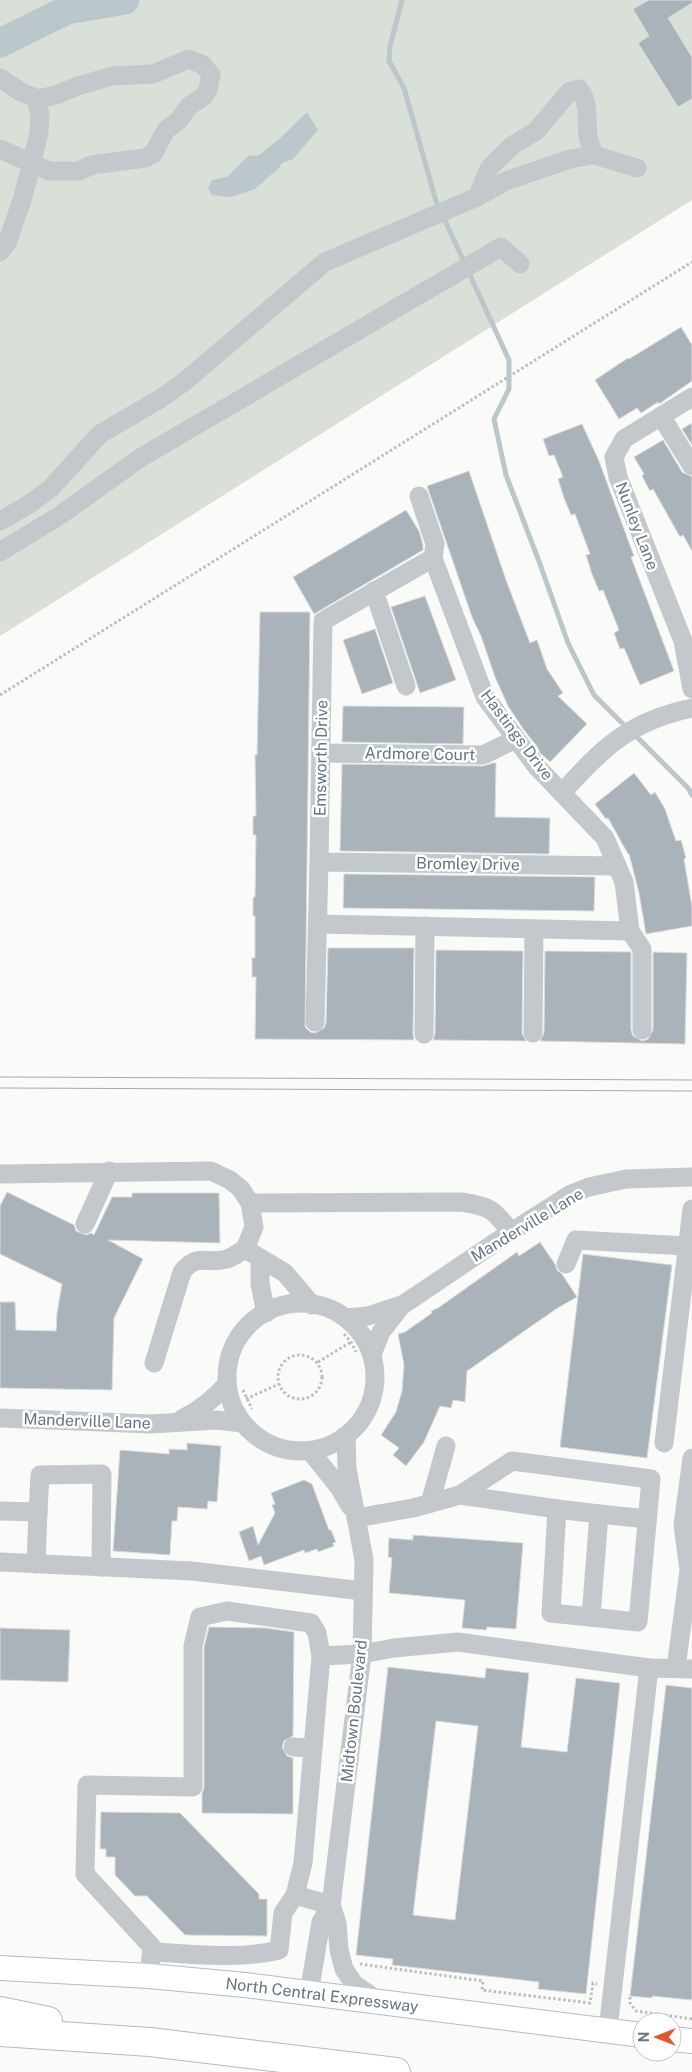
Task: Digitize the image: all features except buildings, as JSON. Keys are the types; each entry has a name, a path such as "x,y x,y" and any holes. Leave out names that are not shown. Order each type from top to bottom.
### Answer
{"highway":[{"path":"0,2011 150,2042"},
{"path":"0,2032 150,2042 396,2072"}],"main road":[{"name":"North Central Expressway","path":"0,1968 149,1976 309,1993 632,2034"}],"street":[{"path":"0,149 49,170 79,170 92,165 145,158 153,154 166,130 178,120 188,106 204,96 208,90 211,75 203,65 189,59 153,74 112,76 56,95 36,98 21,92 1,79"},
{"path":"477,197 489,169 496,161 513,145 536,131 570,91 579,89 584,96 587,108 588,136 594,155"},
{"path":"0,252 7,243 32,163 39,133 40,115 36,98"},
{"path":"0,521 31,503 51,488 100,434 160,399 184,382 325,262 477,197 506,181 570,159 594,155 637,168"},
{"path":"0,552 59,516 140,458 501,247 520,264"},
{"name":"Nunley Lane","path":"692,397 624,439 614,458 618,478 687,640 692,689"},
{"path":"661,416 692,466"},
{"name":"Hastings Drive","path":"419,496 435,544 433,558 484,697 537,767 605,838 624,882 630,931 642,949 642,1030"},
{"name":"Emsworth Drive","path":"315,1022 320,862 323,621 433,558"},
{"path":"374,591 406,686"},
{"path":"562,793 623,734 666,713 692,708"},
{"name":"Ardmore Court","path":"321,753 484,755 516,739"},
{"name":"Bromley Drive","path":"320,862 617,866"},
{"path":"318,924 630,931"},
{"path":"424,1034 425,926"},
{"path":"533,1033 534,929"},
{"path":"85,1224 109,1171"},
{"path":"0,1174 211,1171 230,1180 240,1189 250,1203 254,1227 253,1254 266,1313"},
{"name":"Manderville Lane","path":"342,1324 404,1304 571,1194 589,1187 626,1179 692,1177"},
{"path":"250,1203 461,1202 482,1205 495,1212 511,1232"},
{"path":"664,1443 692,1209"},
{"path":"566,1264 576,1240 687,1246"},
{"path":"154,1363 182,1272 197,1259 226,1259 253,1254 285,1273 312,1305"},
{"path":"298,1303 312,1305 321,1306 342,1324 366,1339 365,1354 375,1372 373,1395 364,1416 346,1436 311,1452 291,1452 271,1446 254,1435 249,1418 231,1403 233,1383 230,1356 240,1335 255,1318 275,1307 298,1303"},
{"name":"Manderville Lane","path":"365,1354 404,1304"},
{"name":"Manderville Lane","path":"174,1423 198,1411 233,1383"},
{"name":"Manderville Lane","path":"0,1418 151,1424 249,1418"},
{"name":"Midtown Boulevard","path":"309,1993 320,1922 331,1905 362,1654 364,1560 347,1468 346,1436"},
{"path":"430,1503 446,1446"},
{"name":"Midtown Boulevard","path":"311,1452 339,1488 356,1518"},
{"path":"321,1656 362,1654 394,1648 458,1642 649,1668 684,1668 689,1570 683,1525 692,1458"},
{"path":"356,1518 460,1495 512,1461 651,1479 638,1622 551,1613 557,1509"},
{"path":"36,1564 40,1476 102,1474 101,1567"},
{"path":"460,1495 557,1509 647,1519"},
{"path":"0,1511 38,1512"},
{"path":"591,1617 599,1514"},
{"path":"0,1562 192,1571 363,1591"},
{"path":"149,1976 152,1947 85,1874 87,1785 192,1787 193,1646 200,1617 227,1611 310,1623 317,1633 321,1656 313,1748 301,1788 303,1863 295,1895 283,1913 279,1950 258,1955 226,1956 152,1952"},
{"path":"608,2030 649,1668"},
{"path":"293,1746 313,1748"},
{"path":"295,1895 331,1905"},
{"name":"Midtown Boulevard","path":"331,1905 337,1922 339,1950 344,1969 354,1984 379,2002"}],"path":[{"path":"0,695 692,262"},
{"path":"342,1324 351,1342 365,1354"},
{"path":"317,1362 351,1342"},
{"path":"304,1354 317,1362 322,1374 320,1388 310,1397 296,1399 284,1392 278,1379 281,1366 291,1356 304,1354"},
{"path":"233,1383 246,1399 249,1418"},
{"path":"246,1399 280,1384"},
{"path":"353,1963 483,1981 482,1990 590,2003 592,1983 631,1988 630,2003 636,2011 692,2019"}],"shaded area":[{"path":"0,0 692,0 692,200 0,636"},
{"path":"307,112 318,130 293,159 282,163 278,169 255,189 231,197 212,195 208,188 212,180 227,177 248,156 259,155"}],"waterway":[{"path":"0,43 67,10 125,0"},
{"path":"402,0 390,46 389,61 404,88 436,201 509,360 509,389 494,419 506,475 568,643 594,695 628,729"},
{"path":"634,734 688,788 692,795"}],"tram line":[{"path":"0,1077 692,1080"},
{"path":"0,1088 692,1091"}]}
